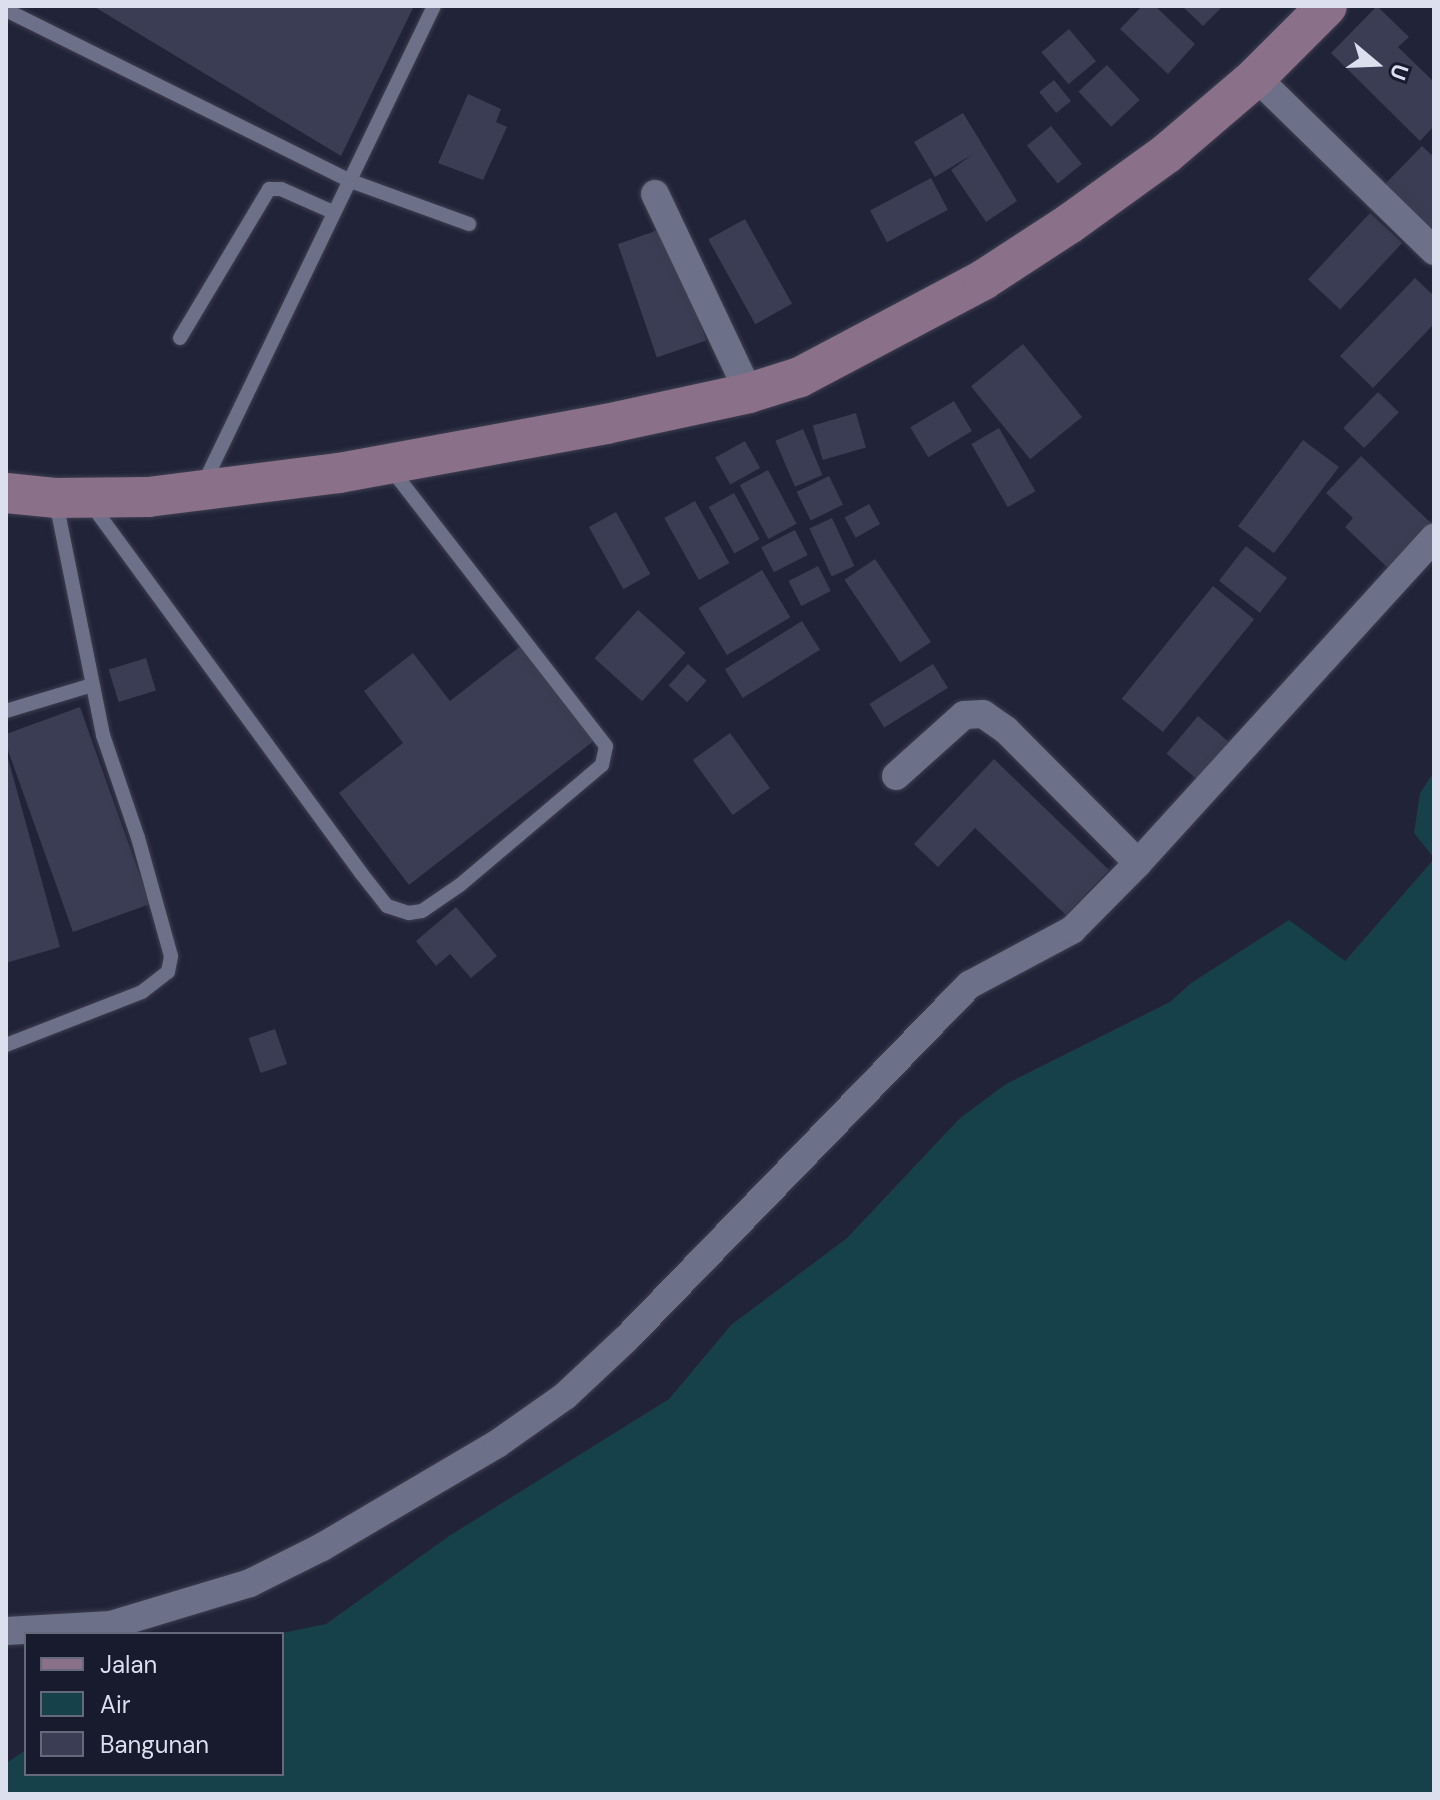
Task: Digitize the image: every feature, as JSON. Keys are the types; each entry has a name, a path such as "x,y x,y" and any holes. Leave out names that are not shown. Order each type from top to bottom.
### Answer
{"street":[{"path":"6,493 71,498 148,497 388,465 749,393 800,377 983,280 1166,154 1256,77 1327,6"},
{"path":"1256,77 1434,251"},
{"path":"655,194 749,393"},
{"path":"6,1631 111,1625 250,1583 322,1547 497,1444 565,1396 626,1339 969,985 1072,930 1138,863 1434,538"},
{"path":"896,776 964,715 983,714 1006,730 1138,863"}],"lane":[{"path":"201,490 434,6"},
{"path":"6,10 348,180 469,224"},
{"path":"180,338 269,189 281,189 333,212"},
{"path":"71,498 387,906 409,913 422,911 460,885 602,765 606,746 388,465"},
{"path":"6,1045 142,992 168,972 171,956 167,933 103,735 92,685 71,498"},
{"path":"6,711 92,685"}],"water":[{"path":"1434,772 1434,858 1414,833 1420,793"},
{"path":"1434,859 1434,1794 6,1794 6,1763 24,1751 24,1776 284,1776 284,1633 326,1624 449,1536 669,1399 731,1325 847,1238 960,1118 1006,1084 1170,1002 1191,983 1289,920 1345,961"}],"building":[{"path":"93,6 414,6 341,156"},
{"path":"1142,6 1155,6 1195,44 1168,74 1120,29"},
{"path":"1182,6 1223,6 1203,26"},
{"path":"1377,6 1409,37 1398,47 1434,82 1434,126 1420,141 1331,53"},
{"path":"1069,29 1096,61 1068,84 1041,52"},
{"path":"1107,65 1140,100 1111,127 1078,92"},
{"path":"1054,80 1071,101 1056,113 1039,92"},
{"path":"468,94 501,109 496,122 507,127 483,180 438,163"},
{"path":"963,113 1017,201 986,222 951,170 973,154 935,177 914,142"},
{"path":"1051,126 1082,164 1058,184 1027,146"},
{"path":"1422,146 1434,157 1434,225 1430,230 1384,185"},
{"path":"931,178 948,210 887,242 870,210"},
{"path":"1370,213 1402,243 1340,310 1308,280"},
{"path":"745,219 792,304 755,324 708,239"},
{"path":"667,227 706,340 657,357 618,244"},
{"path":"1415,278 1434,296 1434,324 1373,388 1340,356"},
{"path":"1023,344 1082,417 1030,459 971,386"},
{"path":"1378,392 1399,412 1364,448 1343,428"},
{"path":"954,401 972,431 928,457 910,427"},
{"path":"856,413 866,448 823,460 813,425"},
{"path":"999,428 1036,491 1008,507 971,444"},
{"path":"803,429 823,475 795,487 775,441"},
{"path":"1303,440 1339,467 1274,553 1238,526"},
{"path":"745,441 760,468 730,485 715,457"},
{"path":"1361,456 1434,526 1393,573 1345,527 1353,518 1326,493"},
{"path":"768,470 797,524 768,539 740,485"},
{"path":"829,476 843,505 811,521 797,492"},
{"path":"734,493 760,539 734,553 709,507"},
{"path":"695,501 729,563 699,580 664,518"},
{"path":"869,504 880,524 856,538 845,518"},
{"path":"616,512 650,574 623,589 589,527"},
{"path":"832,518 854,566 832,577 809,529"},
{"path":"795,530 808,555 774,572 761,547"},
{"path":"1246,546 1287,578 1260,613 1219,581"},
{"path":"875,559 931,642 900,663 844,580"},
{"path":"818,566 831,591 801,606 789,581"},
{"path":"762,570 790,617 727,655 699,608"},
{"path":"1213,586 1254,619 1163,732 1122,699"},
{"path":"638,610 686,653 642,701 595,658"},
{"path":"802,621 820,650 743,698 725,669"},
{"path":"522,645 595,740 409,885 339,793 403,743 364,691 413,653 450,701"},
{"path":"146,658 156,691 119,702 109,669"},
{"path":"688,664 707,681 687,702 669,686"},
{"path":"933,664 948,688 884,727 869,704"},
{"path":"80,707 150,904 73,932 6,745 6,734"},
{"path":"1198,716 1235,747 1203,784 1167,754"},
{"path":"730,733 770,788 733,815 693,760"},
{"path":"6,751 60,947 6,963"},
{"path":"994,759 1109,870 1066,915 975,828 938,867 914,844"},
{"path":"456,907 497,956 471,978 450,954 436,966 416,941"},
{"path":"275,1029 287,1064 261,1073 249,1038"}]}
